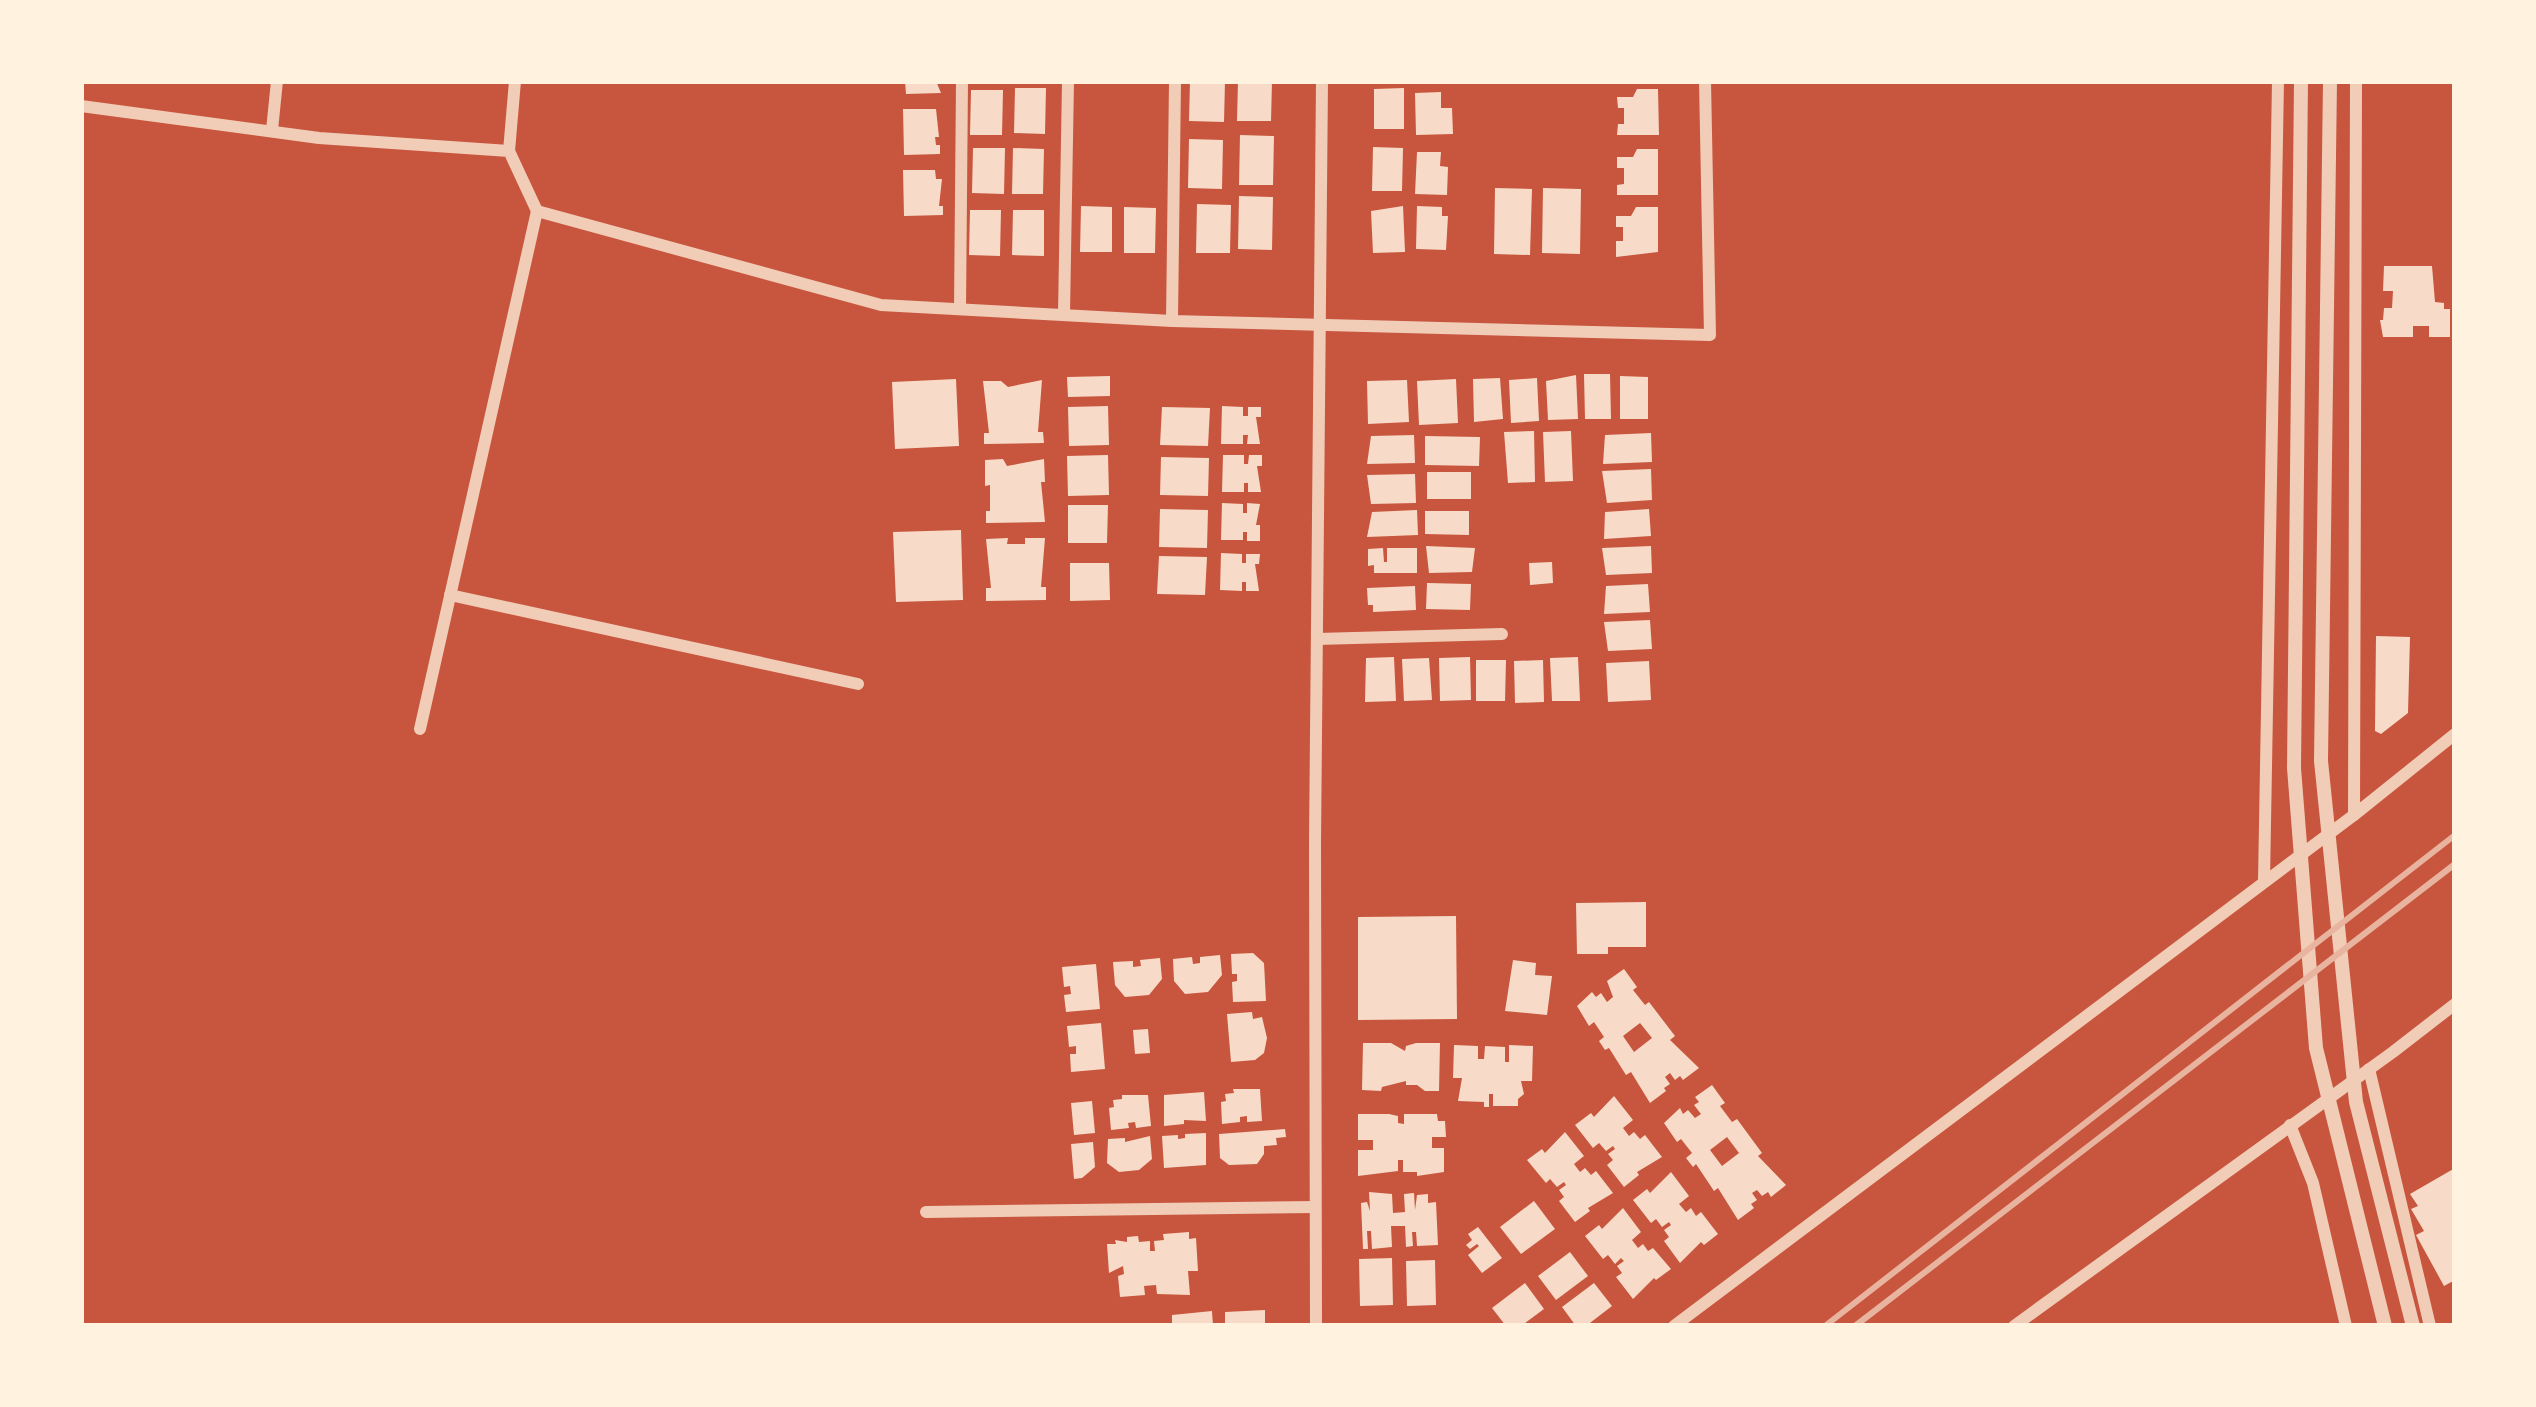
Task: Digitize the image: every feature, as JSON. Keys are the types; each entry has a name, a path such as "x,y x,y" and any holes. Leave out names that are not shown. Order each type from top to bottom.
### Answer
{"street":[{"path":"272,130 277,81"},
{"path":"420,729 537,211 509,152 515,81"},
{"path":"960,309 962,81"},
{"path":"1064,314 1068,81"},
{"path":"1172,321 1175,81"},
{"path":"1316,1326 1322,81"},
{"path":"537,211 881,305 1172,321 1710,335 1706,81"},
{"path":"2264,880 2278,81"},
{"path":"2301,81 2294,768 2316,1048 2385,1326"},
{"path":"2330,81 2321,761 2356,1102 2413,1326"},
{"path":"2354,815 2356,81"},
{"path":"81,106 319,138 509,152"},
{"path":"450,595 858,684"},
{"path":"1317,639 1502,634"},
{"path":"1674,1326 2455,734"},
{"path":"2014,1326 2455,1004"},
{"path":"2369,1069 2430,1326"},
{"path":"2290,1125 2313,1183 2346,1326"},
{"path":"926,1212 1315,1207"}],"building":[{"path":"905,81 936,81 941,93 906,94"},
{"path":"1190,81 1225,81 1224,122 1189,121"},
{"path":"1238,81 1272,81 1271,121 1237,121"},
{"path":"1015,88 1046,88 1045,134 1014,133"},
{"path":"1404,88 1404,129 1374,129 1374,89"},
{"path":"1637,89 1658,89 1659,135 1617,135 1618,124 1624,124 1624,108 1618,108 1617,97 1633,97"},
{"path":"971,90 1003,90 1002,135 970,135"},
{"path":"1441,92 1441,108 1452,108 1453,134 1416,135 1415,93"},
{"path":"903,109 936,109 940,154 904,155"},
{"path":"1240,135 1274,136 1273,185 1239,185"},
{"path":"1189,139 1223,140 1222,189 1188,188"},
{"path":"1373,147 1403,148 1402,191 1372,191"},
{"path":"973,148 1005,148 1004,194 972,193"},
{"path":"1013,148 1044,149 1043,194 1012,194"},
{"path":"1637,149 1658,149 1658,195 1617,195 1617,185 1624,184 1624,168 1617,168 1617,157 1633,157"},
{"path":"1417,152 1441,152 1440,166 1448,167 1447,195 1415,194"},
{"path":"903,170 935,170 936,179 942,179 939,206 943,206 943,215 904,216"},
{"path":"1495,188 1532,189 1530,255 1494,254"},
{"path":"1543,188 1581,189 1580,254 1542,253"},
{"path":"1239,196 1273,197 1272,250 1238,249"},
{"path":"1197,204 1231,205 1230,253 1196,253"},
{"path":"1081,206 1112,207 1112,252 1080,252"},
{"path":"1403,206 1405,252 1373,253 1371,211"},
{"path":"1417,206 1442,207 1442,216 1448,216 1446,250 1416,249"},
{"path":"1124,207 1156,208 1155,253 1124,253"},
{"path":"1636,207 1658,207 1658,252 1616,257 1616,241 1623,241 1623,227 1616,227 1616,216 1631,216"},
{"path":"970,210 1001,210 1000,256 969,255"},
{"path":"1013,210 1044,210 1044,256 1012,255"},
{"path":"2384,266 2432,266 2435,302 2450,309 2450,337 2429,337 2429,326 2413,326 2413,337 2383,337 2380,320 2384,308 2392,308 2393,291 2383,291"},
{"path":"1584,374 1610,374 1611,419 1585,419"},
{"path":"1576,375 1578,419 1548,420 1546,381"},
{"path":"1110,376 1110,396 1068,397 1067,377"},
{"path":"1620,376 1648,377 1648,419 1620,419"},
{"path":"1500,378 1503,419 1474,422 1473,379"},
{"path":"1537,378 1539,421 1511,423 1509,380"},
{"path":"956,379 959,446 895,449 892,382"},
{"path":"1456,379 1458,423 1419,425 1417,381"},
{"path":"1042,380 1038,432 1043,432 1044,443 984,444 984,433 989,433 983,381 1001,381 1008,387"},
{"path":"1407,380 1409,422 1368,424 1367,381"},
{"path":"1108,406 1109,445 1069,446 1068,407"},
{"path":"1222,406 1243,407 1243,416 1248,416 1248,407 1261,407 1261,417 1256,417 1260,444 1247,444 1248,435 1243,435 1243,444 1221,444"},
{"path":"1162,407 1210,408 1208,446 1160,445"},
{"path":"1534,431 1535,482 1508,483 1504,432"},
{"path":"1571,431 1573,481 1545,482 1543,432"},
{"path":"1651,433 1652,462 1603,464 1605,435"},
{"path":"1414,435 1415,463 1367,464 1371,436"},
{"path":"1425,436 1480,437 1479,466 1425,465"},
{"path":"1108,455 1109,495 1068,496 1067,456"},
{"path":"1223,455 1244,455 1244,464 1248,464 1249,455 1262,455 1262,466 1257,466 1261,492 1248,492 1248,483 1244,483 1244,492 1222,492"},
{"path":"1161,457 1209,458 1208,496 1160,495"},
{"path":"1003,459 1007,466 1044,459 1045,522 986,523 990,485 985,486 985,460"},
{"path":"1651,469 1652,500 1607,503 1602,471"},
{"path":"1427,472 1471,472 1471,499 1427,499"},
{"path":"1415,474 1416,503 1371,504 1367,475"},
{"path":"1222,503 1243,504 1243,513 1247,513 1247,503 1260,504 1256,525 1260,525 1260,541 1247,541 1247,532 1243,540 1221,540"},
{"path":"1068,505 1108,505 1107,543 1068,543"},
{"path":"1160,509 1208,510 1207,548 1159,547"},
{"path":"1649,509 1651,536 1604,539 1605,512"},
{"path":"1417,510 1418,535 1367,537 1372,512"},
{"path":"1425,511 1469,511 1469,535 1425,534"},
{"path":"961,530 963,600 896,602 893,532"},
{"path":"1008,538 1007,544 1045,538 1041,587 1046,587 1046,600 986,601 986,588 991,588 986,539"},
{"path":"1426,546 1475,548 1472,572 1429,573"},
{"path":"1651,546 1652,573 1606,575 1602,548"},
{"path":"1383,548 1387,562 1387,548 1417,548 1417,573 1374,573 1374,565 1368,566 1368,549"},
{"path":"1221,553 1242,554 1242,563 1246,563 1246,554 1260,554 1255,564 1259,591 1246,591 1246,582 1242,582 1242,591 1220,590"},
{"path":"1159,556 1207,557 1205,595 1157,594"},
{"path":"1552,562 1553,583 1530,585 1529,563"},
{"path":"1070,563 1109,563 1110,600 1070,601"},
{"path":"1427,583 1471,584 1470,610 1426,609"},
{"path":"1648,584 1650,612 1604,614 1606,586"},
{"path":"1415,586 1416,610 1373,612 1373,605 1368,605 1367,588"},
{"path":"1650,620 1652,649 1608,651 1604,622"},
{"path":"2376,636 2410,637 2408,713 2381,734 2375,731"},
{"path":"1394,657 1396,701 1365,702 1366,658"},
{"path":"1470,657 1471,700 1440,701 1439,658"},
{"path":"1578,657 1580,701 1552,701 1550,658"},
{"path":"1429,658 1432,700 1404,701 1402,659"},
{"path":"1476,660 1506,660 1505,701 1476,701"},
{"path":"1543,660 1544,702 1515,703 1514,661"},
{"path":"1649,661 1651,700 1608,702 1606,663"},
{"path":"1646,902 1646,947 1608,947 1608,954 1577,954 1576,903"},
{"path":"1456,916 1457,1019 1358,1020 1358,917"},
{"path":"1253,953 1264,963 1266,1001 1233,1002 1232,982 1237,981 1237,974 1232,974 1231,954"},
{"path":"1220,955 1222,975 1208,992 1185,994 1174,981 1173,959 1192,957 1193,964 1200,963 1200,957"},
{"path":"1160,958 1162,979 1149,995 1125,997 1115,985 1113,962 1133,961 1133,967 1141,966 1140,960"},
{"path":"1513,960 1536,963 1535,975 1552,976 1547,1015 1505,1011"},
{"path":"1096,964 1100,1009 1066,1012 1064,995 1071,994 1070,986 1064,987 1062,967"},
{"path":"1624,969 1637,987 1633,990 1645,1005 1649,1002 1675,1036 1670,1040 1699,1068 1683,1080 1680,1076 1675,1080 1670,1073 1665,1077 1670,1084 1666,1091 1650,1103 1631,1072 1626,1075 1609,1048 1605,1050 1599,1041 1604,1037 1594,1022 1589,1026 1577,1006 1592,992 1596,997 1601,993 1607,1002 1613,997 1607,981","holes":["1640,1023 1652,1038 1634,1052 1623,1036"]},
{"path":"1252,1012 1253,1019 1262,1017 1267,1038 1264,1053 1255,1060 1231,1062 1227,1014"},
{"path":"1101,1023 1105,1069 1071,1072 1070,1054 1076,1054 1076,1046 1069,1047 1067,1026"},
{"path":"1148,1029 1150,1053 1135,1054 1133,1030"},
{"path":"1363,1043 1391,1043 1405,1051 1416,1043 1440,1043 1439,1091 1425,1091 1406,1081 1381,1091 1362,1090"},
{"path":"1454,1045 1478,1046 1478,1059 1484,1059 1485,1046 1505,1047 1505,1062 1509,1062 1509,1045 1533,1046 1532,1081 1521,1081 1524,1094 1518,1106 1493,1106 1493,1094 1489,1094 1489,1107 1484,1102 1458,1101 1462,1078 1453,1078"},
{"path":"1712,1085 1725,1103 1720,1106 1732,1122 1737,1119 1762,1153 1758,1156 1786,1185 1771,1197 1768,1192 1762,1196 1757,1190 1752,1193 1757,1200 1751,1204 1754,1208 1738,1220 1718,1188 1714,1191 1696,1164 1693,1167 1686,1158 1692,1153 1664,1123 1680,1108 1695,1118 1701,1114 1694,1105 1699,1102 1695,1097","holes":["1727,1137 1739,1153 1722,1166 1710,1150"]},
{"path":"1233,1089 1260,1089 1262,1121 1247,1122 1247,1116 1222,1124 1221,1102"},
{"path":"1204,1092 1206,1121 1164,1126 1164,1095"},
{"path":"1122,1095 1148,1095 1151,1126 1136,1128 1135,1122 1128,1123 1129,1128 1111,1130 1109,1108"},
{"path":"1614,1096 1633,1120 1623,1128 1629,1136 1634,1132 1640,1139 1645,1135 1662,1157 1637,1172 1624,1187 1607,1165 1613,1160 1608,1154 1613,1146 1606,1151 1599,1143 1593,1148 1575,1125 1591,1113 1594,1117"},
{"path":"1092,1101 1095,1133 1074,1135 1071,1103"},
{"path":"1358,1114 1389,1114 1404,1124 1404,1114 1437,1114 1438,1121 1445,1121 1446,1137 1432,1137 1432,1148 1444,1148 1444,1172 1417,1176 1417,1172 1403,1172 1403,1160 1398,1160 1398,1171 1358,1176 1358,1150 1373,1150 1373,1140 1358,1140"},
{"path":"1285,1129 1286,1137 1276,1138 1277,1145 1264,1146 1257,1164 1229,1165 1220,1158 1219,1134"},
{"path":"1565,1132 1584,1156 1574,1164 1580,1172 1585,1168 1591,1175 1596,1171 1613,1193 1575,1222 1559,1201 1564,1197 1559,1190 1564,1182 1557,1187 1550,1179 1546,1183 1527,1160 1542,1149 1545,1153"},
{"path":"1206,1133 1206,1165 1164,1168 1162,1136 1178,1135 1178,1139"},
{"path":"1150,1136 1152,1159 1139,1170 1119,1172 1107,1163 1108,1139 1125,1138 1125,1142"},
{"path":"1093,1142 1095,1167 1074,1179 1071,1144"},
{"path":"2455,1168 2455,1280 2444,1286 2416,1235 2424,1231 2411,1209 2418,1206 2410,1194"},
{"path":"1671,1172 1689,1196 1679,1204 1686,1212 1691,1208 1696,1216 1701,1212 1718,1234 1704,1245 1701,1242 1680,1263 1664,1241 1669,1237 1664,1230 1669,1222 1662,1227 1656,1219 1651,1223 1633,1200 1647,1189 1650,1193"},
{"path":"1369,1192 1392,1194 1393,1213 1405,1212 1404,1194 1414,1193 1415,1210 1417,1195 1428,1194 1428,1203 1436,1202 1438,1245 1417,1246 1416,1232 1412,1232 1413,1246 1406,1247 1405,1226 1391,1226 1392,1247 1372,1249 1371,1231 1367,1231 1368,1249 1363,1249 1361,1203 1367,1202 1370,1211"},
{"path":"1534,1201 1555,1229 1521,1254 1500,1227"},
{"path":"1623,1208 1641,1232 1632,1240 1638,1248 1643,1244 1648,1251 1653,1248 1671,1269 1633,1299 1616,1277 1622,1273 1617,1266 1624,1261 1621,1258 1615,1264 1608,1255 1603,1259 1585,1236 1599,1225 1602,1229"},
{"path":"1478,1227 1502,1258 1482,1273 1468,1255 1479,1246 1470,1249 1466,1245 1472,1240 1468,1234"},
{"path":"1189,1232 1189,1239 1196,1238 1198,1271 1188,1271 1190,1295 1157,1294 1156,1285 1144,1286 1145,1295 1120,1297 1118,1276 1124,1274 1123,1266 1109,1273 1107,1244 1138,1236 1139,1242 1150,1241 1150,1251 1155,1251 1154,1241 1164,1240 1163,1234"},
{"path":"1570,1252 1588,1276 1556,1300 1538,1276"},
{"path":"1392,1258 1393,1305 1360,1306 1359,1259"},
{"path":"1435,1260 1436,1305 1407,1306 1406,1261"},
{"path":"1525,1283 1544,1309 1521,1326 1506,1326 1492,1308"},
{"path":"1594,1283 1612,1306 1586,1326 1576,1326 1562,1307"},
{"path":"1265,1310 1265,1326 1225,1326 1225,1312"},
{"path":"1212,1311 1213,1326 1172,1326 1172,1315"}],"railway":[{"path":"1825,1326 2455,835"},
{"path":"1855,1326 2455,864"}]}
